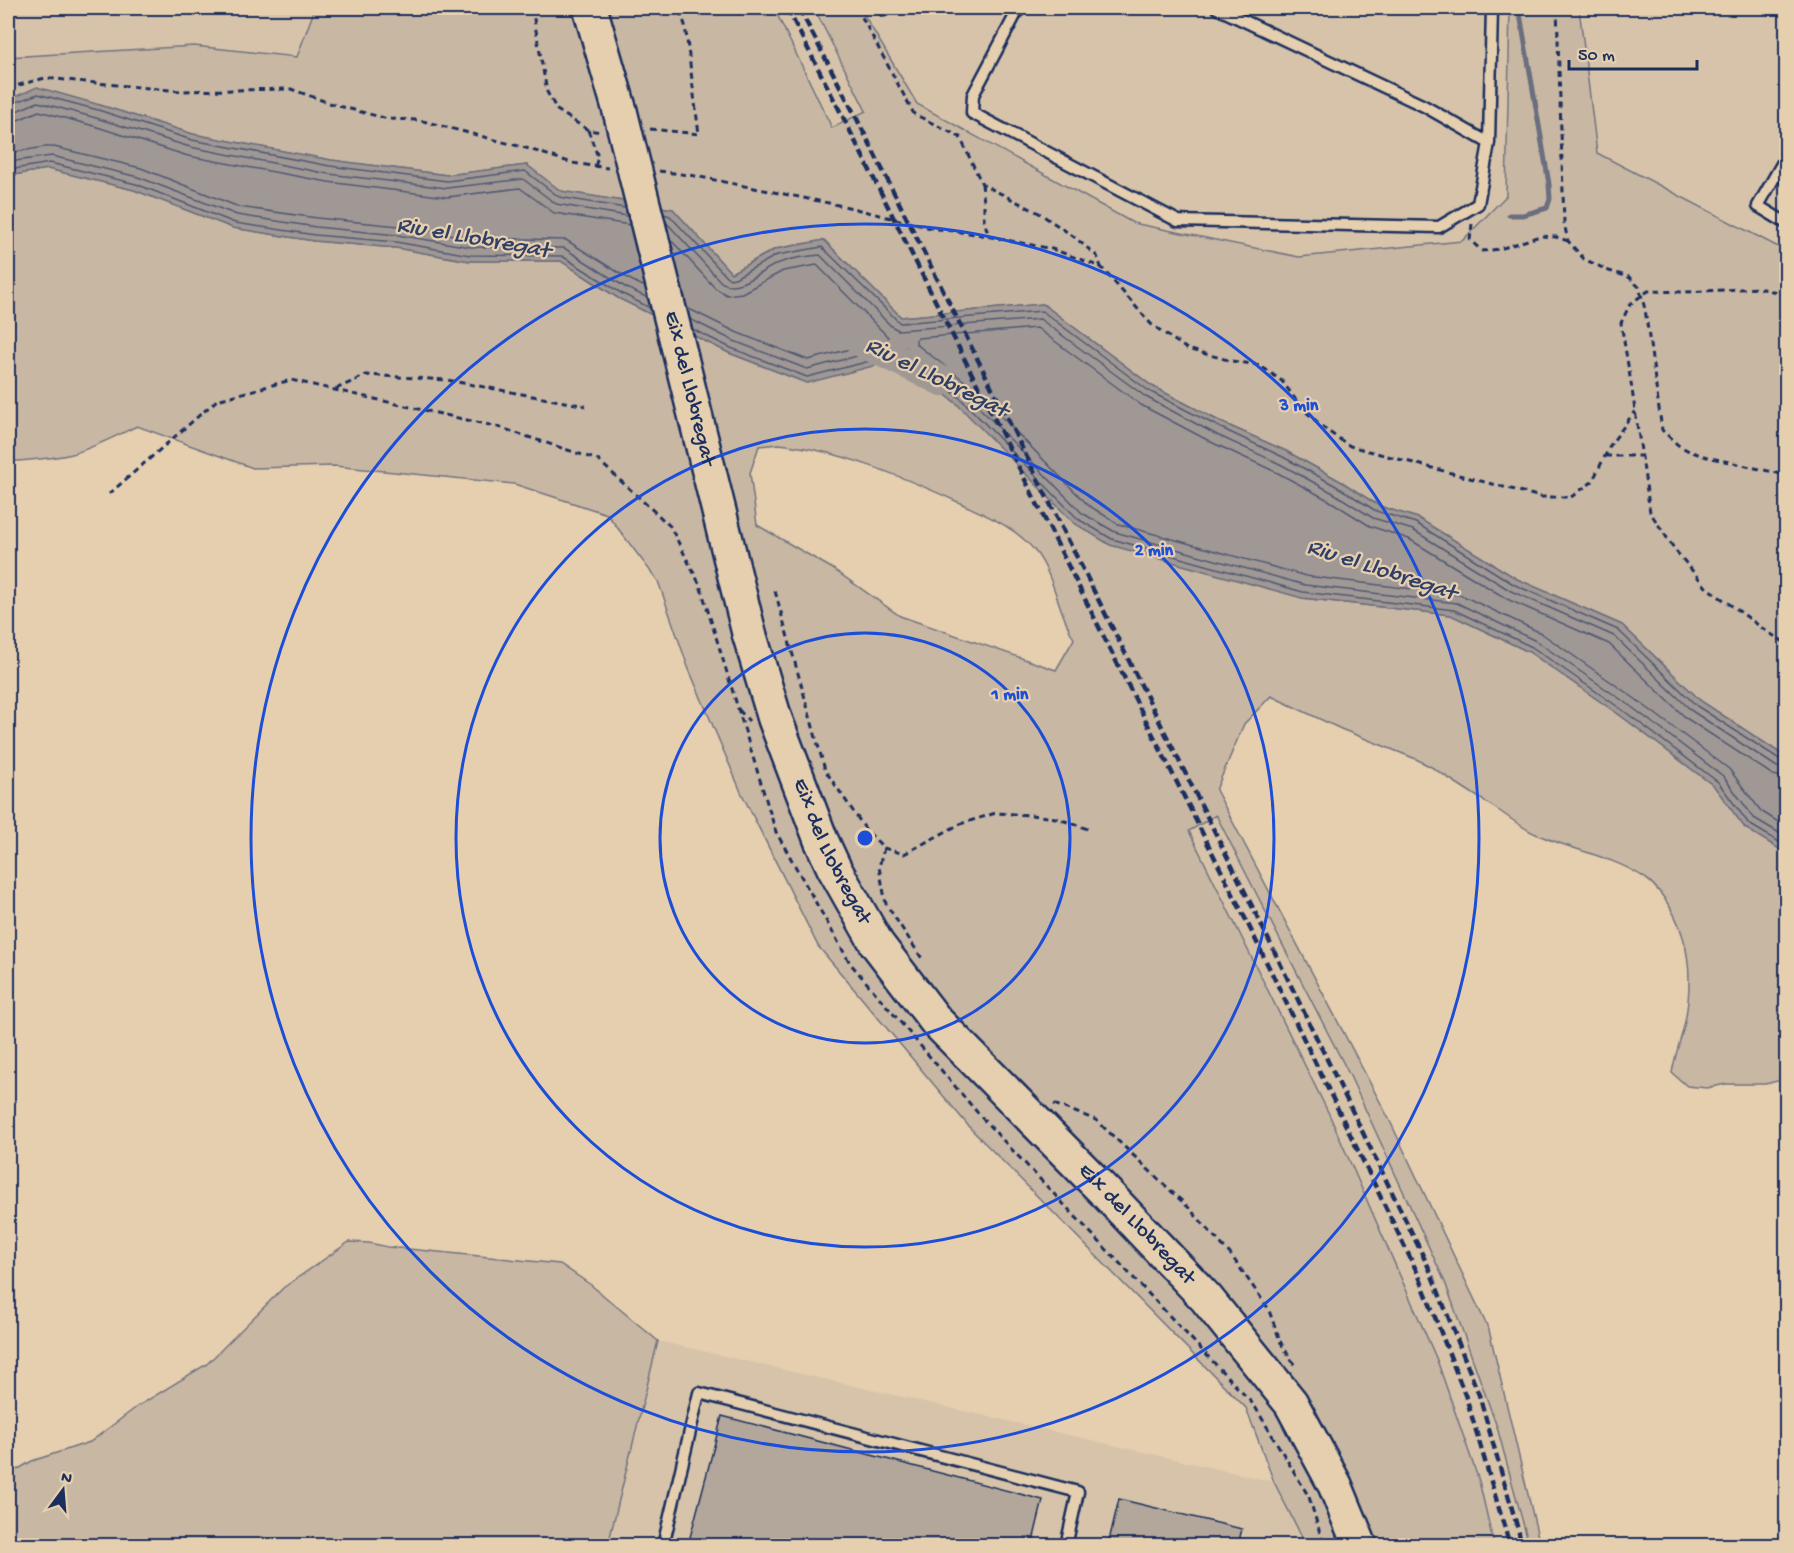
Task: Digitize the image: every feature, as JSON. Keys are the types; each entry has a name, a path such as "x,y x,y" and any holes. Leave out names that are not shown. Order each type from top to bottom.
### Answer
{"highway":[{"name":"Eix del Llobregat","path":"590,8 622,124 749,633 775,719 834,868 878,944 936,1022 1107,1194 1206,1298 1291,1403 1335,1485 1360,1545"}],"lane":[{"path":"1019,8 973,94 972,113 1178,221 1439,227 1478,204 1489,143 1492,8"},
{"path":"1217,8 1424,106 1489,143"},
{"path":"1786,157 1758,206 1786,223"},
{"path":"663,1545 699,1393 1078,1492 1066,1545"}],"path":[{"path":"532,8 547,92 557,110 588,130 598,157 595,167"},
{"path":"588,130 622,124 699,135 685,25 679,8"},
{"path":"857,8 914,114 960,137 982,184 984,221 989,236"},
{"path":"1557,8 1564,223 1568,241 1584,259 1609,271 1629,277 1639,287 1662,430 1678,445 1689,451 1786,475"},
{"path":"8,88 45,78 180,92 291,89 335,105 388,119 419,120 526,148 572,163 618,168"},
{"path":"653,171 695,176 848,207 931,228 989,236 1053,249 1101,267"},
{"path":"982,184 1040,213 1097,256 1101,267 1151,324 1187,349 1232,361 1259,365 1282,381 1301,407 1326,430 1350,446 1541,496 1571,497 1592,482 1611,444 1635,411"},
{"path":"1478,204 1472,220 1470,240 1482,251 1500,249 1540,236 1556,237 1568,241"},
{"path":"1786,294 1758,288 1686,292 1648,291 1630,304 1621,322 1650,512 1675,550 1706,587 1786,643"},
{"path":"335,390 366,375 447,380 586,406"},
{"path":"109,494 217,400 291,380 498,427 598,460 670,526 700,585 776,832 850,963 982,1118 1254,1405 1309,1497 1324,1545"},
{"path":"1605,456 1641,456"},
{"path":"775,591 825,770 866,830 884,848 904,854 960,824 996,813 1056,818 1088,829"}],"shaded area":[{"path":"8,8 315,8 298,57 194,46 8,57"},
{"path":"315,8 774,8 832,128 866,111 814,8 860,8 917,104 1133,223 1299,257 1462,241 1506,196 1510,8 1579,8 1597,153 1786,251 1786,757 1701,701 1622,625 1517,579 1418,518 1379,506 1342,482 1286,451 1223,423 1152,386 1043,304 901,317 824,240 775,249 731,273 673,209 560,191 527,165 447,175 331,160 193,134 100,105 8,100 8,57 194,46 297,57"},
{"path":"774,8 814,8 866,111 832,128"},
{"path":"860,8 1510,8 1506,196 1462,241 1299,257 1133,223 917,104"},
{"path":"1579,8 1786,8 1786,251 1597,153"},
{"path":"48,169 134,190 233,228 314,241 396,248 470,261 561,261 618,298 729,353 806,383 900,359 956,403 1302,598 1451,615 1529,652 1621,716 1714,786 1745,828 1786,853 1786,1079 1765,1084 1726,1084 1707,1088 1687,1086 1672,1073 1685,1023 1688,1000 1687,954 1679,925 1664,898 1651,882 1633,870 1532,832 1416,759 1341,729 1271,696 1244,724 1216,790 1389,1119 1489,1330 1540,1545 1529,1545 1497,1427 1445,1282 1350,1076 1216,815 1189,831 1329,1114 1437,1360 1479,1481 1494,1545 1306,1545 1274,1482 1246,1408 971,1129 818,946 741,792 688,667 658,581 607,514 514,484 334,466 253,468 137,426 72,454 8,462 8,176","holes":["779,444 848,458 915,483 989,517 1019,535 1035,551 1047,571 1074,639 1056,670 900,616 833,569 757,525 750,473 759,446"]},
{"path":"1217,815 1350,1076 1445,1282 1497,1427 1529,1545 1494,1545 1479,1480 1437,1360 1329,1114 1189,830"},
{"path":"349,1242 560,1264 591,1285 658,1341 608,1545 8,1545 8,1475 32,1461 90,1442 138,1406 207,1364 283,1288"},
{"path":"658,1341 1274,1482 1306,1545 608,1546"}],"water":[{"path":"37,87 193,134 331,160 447,175 527,165 561,191 673,209 731,273 776,249 824,240 901,317 1043,304 1152,386 1223,423 1286,451 1342,482 1379,506 1418,518 1517,579 1622,625 1701,701 1786,757 1786,853 1745,828 1714,786 1621,716 1529,652 1451,615 1302,598 1110,545 1074,523 956,403 900,359 807,383 729,353 618,298 561,261 470,261 396,248 314,241 233,228 134,190 48,169 8,176 8,100"}],"building":[{"path":"722,1416 1043,1500 1032,1545 688,1545"},
{"path":"1119,1499 1242,1529 1238,1545 1108,1545"}],"waterway":[{"path":"1509,215 1523,215 1547,208 1550,199 1519,8"},
{"name":"Riu el Llobregat","path":"861,342 942,381"}],"railway":[{"path":"787,8 1245,918 1419,1276 1467,1400 1510,1546"},
{"path":"799,8 855,115 1256,914 1429,1268 1479,1395 1521,1546"}]}
